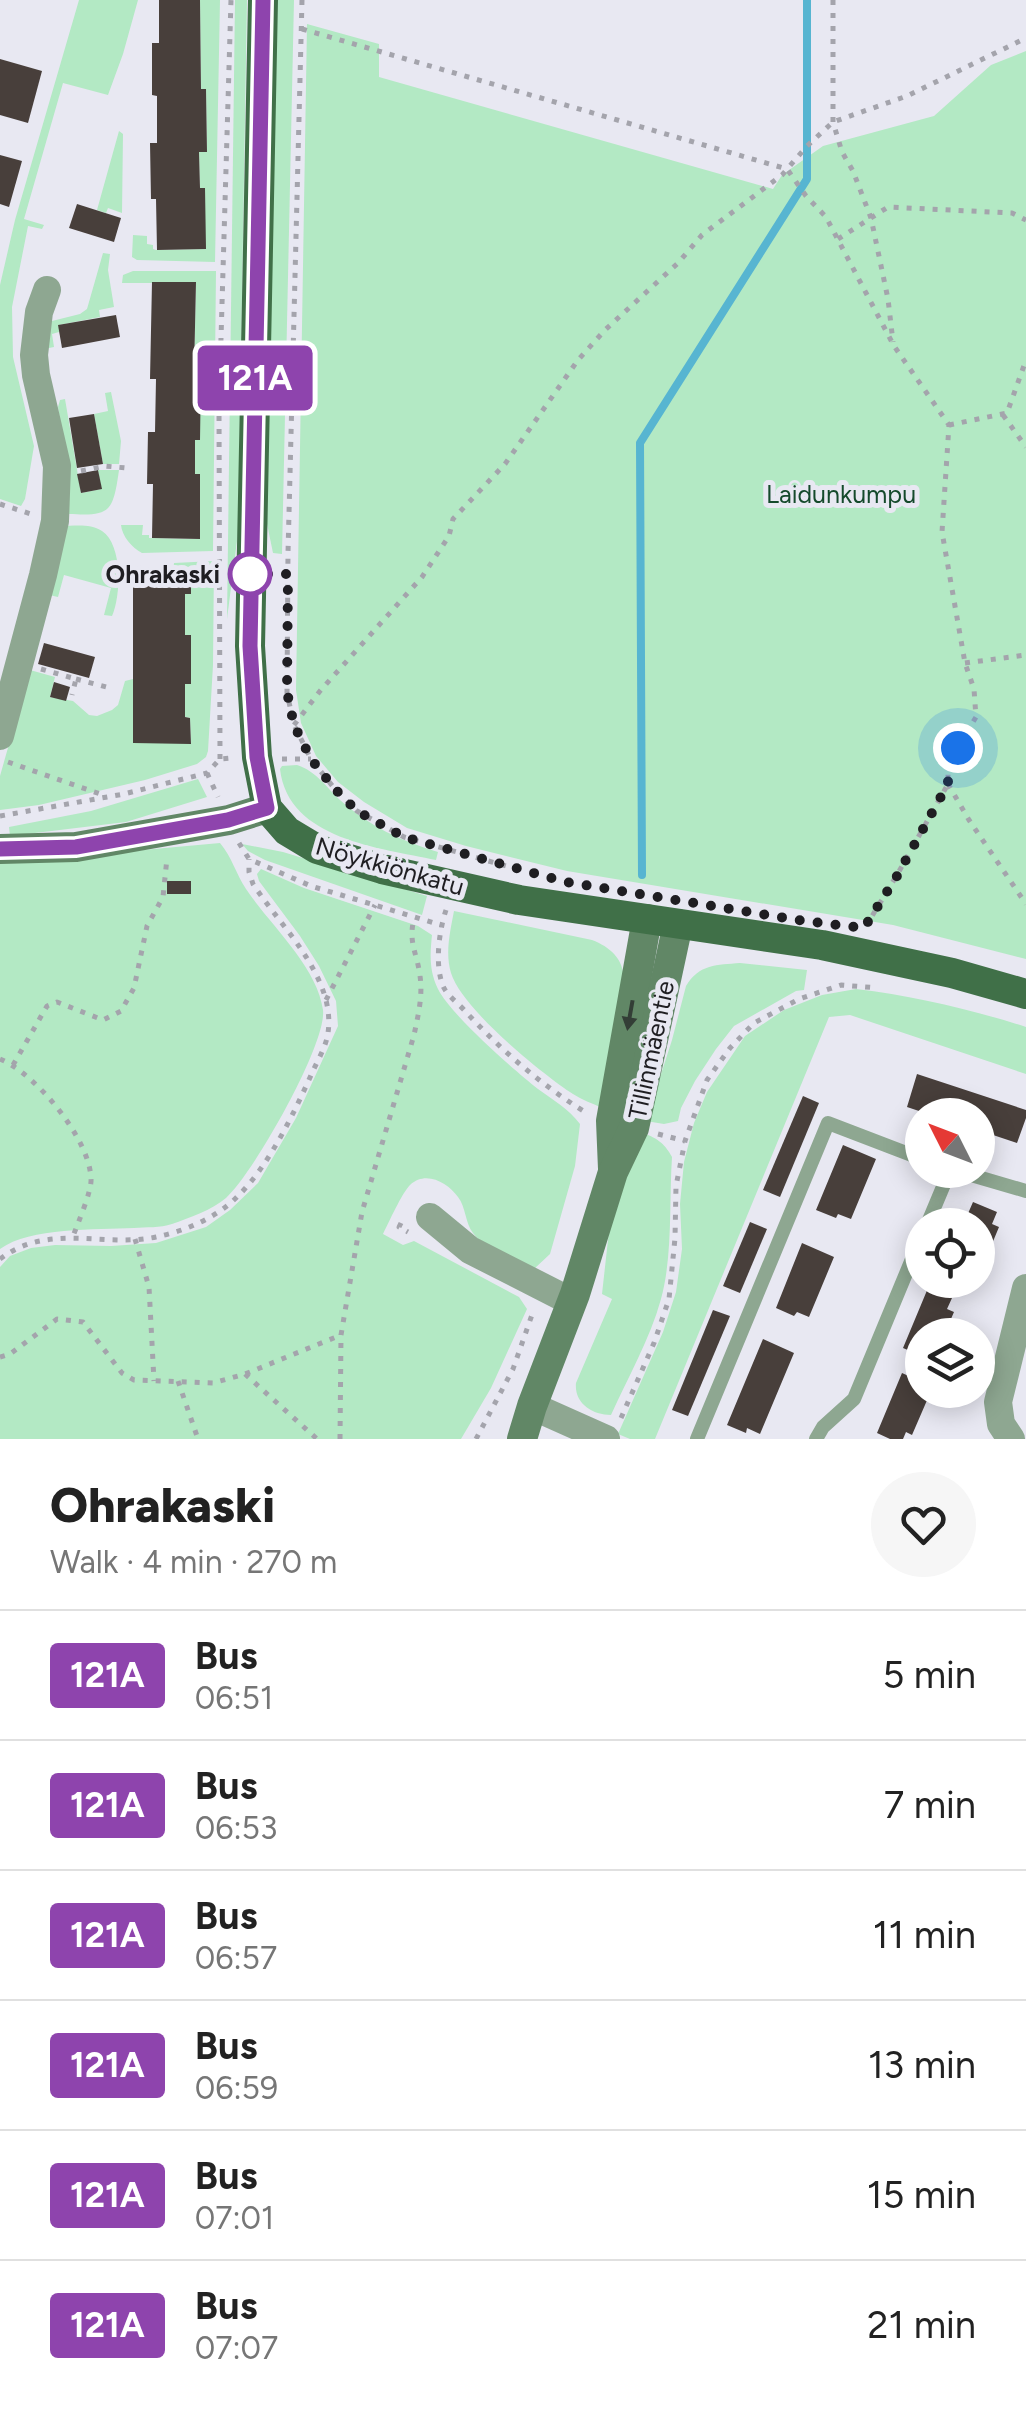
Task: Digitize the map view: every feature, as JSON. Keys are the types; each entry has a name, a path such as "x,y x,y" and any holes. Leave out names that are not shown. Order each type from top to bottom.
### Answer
{"main road":[{"path":"263,0 250,646 257,757 267,808"},
{"name":"Nöykkiönkatu","path":"267,808 287,831 317,848 382,868 519,900 822,944 1026,994"}],"street":[{"path":"0,736 54,521 57,466 34,355 39,312 47,290"},
{"path":"0,849 76,847 228,820 267,808"},
{"name":"Tillinmäentie","path":"613,1172 611,1122 647,920"},
{"name":"Tillinmäentie","path":"522,1439 572,1302 613,1172 634,1128 678,924"},
{"path":"430,1216 470,1250 572,1302"},
{"path":"1011,1439 1000,1424 998,1402 1026,1288"},
{"path":"532,1406 611,1434"},
{"name":"Tillinmäentie","path":"487,1438 532,1406"}],"lane":[{"path":"697,1439 828,1124 905,1152"},
{"path":"995,1183 1026,1192"},
{"path":"816,1439 823,1427 854,1399 905,1276"}],"path":[{"path":"220,759 220,406 232,0"},
{"path":"302,0 288,554 287,692 294,725 311,759 357,811 404,837 514,868"},
{"path":"833,0 833,122 871,218 894,346"},
{"path":"302,29 786,169 826,217 894,346 949,425 942,532 974,689 976,717 948,765 948,784 864,928"},
{"path":"294,725 422,576 449,536 453,519 505,464 578,360 702,235 782,175 833,122 907,96 1026,38"},
{"path":"838,239 888,207 1012,212 1026,220"},
{"path":"949,425 1007,414 1026,360"},
{"path":"1002,415 1026,448"},
{"path":"81,471 105,466 126,468"},
{"path":"966,663 1026,655"},
{"path":"53,672 110,688"},
{"path":"72,694 76,678"},
{"path":"0,816 110,797 207,772 220,759 234,758"},
{"path":"280,759 311,759"},
{"path":"0,760 110,797"},
{"path":"948,784 1026,904"},
{"path":"14,1065 47,1006 57,1002 103,1020 120,1011 134,988 147,926 163,897 169,830"},
{"path":"0,1259 22,1245 47,1240 152,1238 183,1230 215,1215 237,1198 255,1176 294,1115 326,1042 330,1020 318,978 254,884 250,859"},
{"path":"326,1000 375,905"},
{"path":"340,1439 342,1335 362,1212 420,1007 421,978 410,934 414,918"},
{"path":"441,925 438,958 444,988 499,1048 557,1095 590,1115"},
{"path":"611,1434 654,1343 669,1299 676,1186 685,1141 708,1080 754,1023 800,999 841,985"},
{"path":"0,1059 14,1065 44,1093 80,1138 92,1180 72,1238"},
{"path":"648,1131 685,1141"},
{"path":"135,1238 149,1287 154,1380"},
{"path":"0,1358 58,1319 83,1322 122,1373 134,1380 213,1383 342,1335"},
{"path":"245,1374 317,1439"},
{"path":"178,1381 198,1439"}],"green space":[{"path":"79,0 138,0 108,95 63,83 24,219 44,225 42,229 28,226 12,307 13,357 34,446 21,506 0,499 0,285"},
{"path":"200,0 220,0 215,262 137,260 132,257 133,235 147,236 147,244 156,250 205,249 205,188 200,188 199,152 207,151 206,90 201,89"},
{"path":"235,0 247,0 238,533 227,619"},
{"path":"276,0 294,0 282,554 273,553 265,514"},
{"name":"Laidunkumpu","path":"307,24 379,44 379,77 773,189 782,175 823,146 934,116 991,65 1026,51 1026,959 893,925 567,871 466,846 407,828 338,782 316,756 301,723 296,690"},
{"path":"119,131 123,134 122,213 108,208 106,213 97,210"},
{"path":"103,253 110,254 108,270 114,307 99,310 100,317 59,325 59,332 52,334 54,347 49,348 47,329 52,321 87,309"},
{"path":"133,271 216,271 213,551 142,553 128,541 122,529 121,525 143,525 142,535 149,538 200,539 200,475 195,474 201,373 194,372 196,283 122,283 123,275"},
{"path":"111,392 121,441 119,464 103,464 94,414 108,411 105,393"},
{"path":"65,399 81,493 101,489 98,470 119,470 111,503 101,512 69,514 58,407 60,400"},
{"path":"61,526 92,527 109,538 118,571 112,616 104,615 111,588 64,575 58,597 45,594"},
{"path":"214,561 213,665 206,757 197,764 145,780 39,805 0,810 0,776 30,670 55,677 50,697 73,701 89,715 97,716 118,705 125,681 133,679 133,743 191,743 190,718 185,717 185,684 191,684 191,636 185,635 185,594 191,593 191,573 173,573 174,563"},
{"path":"297,765 315,775 374,825 438,852 436,860 365,845 318,826 287,793 280,769"},
{"path":"198,779 207,797 126,822 10,836 9,827 91,811"},
{"path":"220,843 246,889 312,978 323,1010 313,1050 286,1108 238,1184 226,1198 207,1210 163,1226 46,1233 0,1249 0,863"},
{"path":"242,844 283,852 427,896 422,915 265,860"},
{"path":"261,869 304,888 418,926 432,935 432,969 445,1000 499,1056 580,1124 575,1166 550,1254 534,1269 485,1245 470,1229 458,1197 443,1183 430,1179 410,1185 383,1234 403,1245 414,1241 519,1297 527,1309 491,1388 461,1439 0,1439 0,1267 10,1256 55,1245 156,1243 206,1227 258,1183 296,1118 338,1026 336,1001 300,936 259,881 257,874"},
{"path":"454,911 592,940 618,959 624,979 602,1108 576,1096 542,1071 470,1004 449,965"},
{"path":"740,963 807,970 804,990 734,1026 695,1081 678,1121 646,1121 686,986 703,970"},
{"path":"856,989 942,1004 1026,1027 1026,1074 850,1015 829,1017 655,1439 630,1439 618,1434 663,1332 676,1292 682,1249 680,1204 684,1162 707,1092 745,1036 784,1010 822,995"},
{"path":"641,1132 659,1141 672,1157 667,1265 656,1314 611,1415 591,1410 581,1402 576,1383 612,1299 602,1294 609,1231"}],"building":[{"path":"159,0 200,0 201,89 206,89 207,152 199,152 200,188 205,188 206,249 157,250 150,143 157,143 152,43 159,43"},
{"path":"0,59 42,71 28,123 0,115"},
{"path":"0,155 22,161 9,207 0,204"},
{"path":"77,204 121,218 114,242 69,228"},
{"path":"152,282 196,282 194,372 201,372 195,474 200,474 200,539 152,538 153,484 147,484 148,432 155,432 156,379 150,379"},
{"path":"116,315 120,337 62,348 58,325"},
{"path":"94,414 103,464 77,468 69,418"},
{"path":"98,470 102,489 81,493 77,474"},
{"path":"133,573 191,573 191,594 185,594 185,635 191,635 191,684 185,684 185,717 190,718 191,744 133,743"},
{"path":"44,643 95,657 89,678 38,664"},
{"path":"54,682 70,687 66,701 50,697"},
{"path":"167,881 191,881 191,894 167,894"},
{"path":"917,1074 990,1098 910,1098"},
{"path":"803,1096 819,1103 780,1197 763,1190"},
{"path":"995,1100 1026,1110 1017,1143 995,1136"},
{"path":"843,1145 876,1159 851,1219 816,1210"},
{"path":"750,1222 767,1229 740,1293 723,1286"},
{"path":"802,1243 834,1257 809,1317 776,1308"},
{"path":"924,1298 952,1298 947,1309 954,1312 951,1318 916,1318"},
{"path":"713,1310 730,1316 688,1416 672,1410"},
{"path":"763,1339 794,1353 760,1434 747,1428 746,1433 727,1425"},
{"path":"902,1373 905,1408 924,1408 912,1435 906,1432 903,1439 890,1439 877,1433"}],"waterway":[{"path":"642,875 640,443 807,179 807,0"}],"bus line":[{"name":"121A","path":"0,849 76,847 228,820 267,808 252,714 250,646 263,0"}],"place":[{"name":"Ohrakaski","path":"250,574"}],"route":[{"path":"250,574 288,574 287,692 294,725 311,759 357,811 404,837 566,882 864,928 948,784 948,765 958,748"}]}
